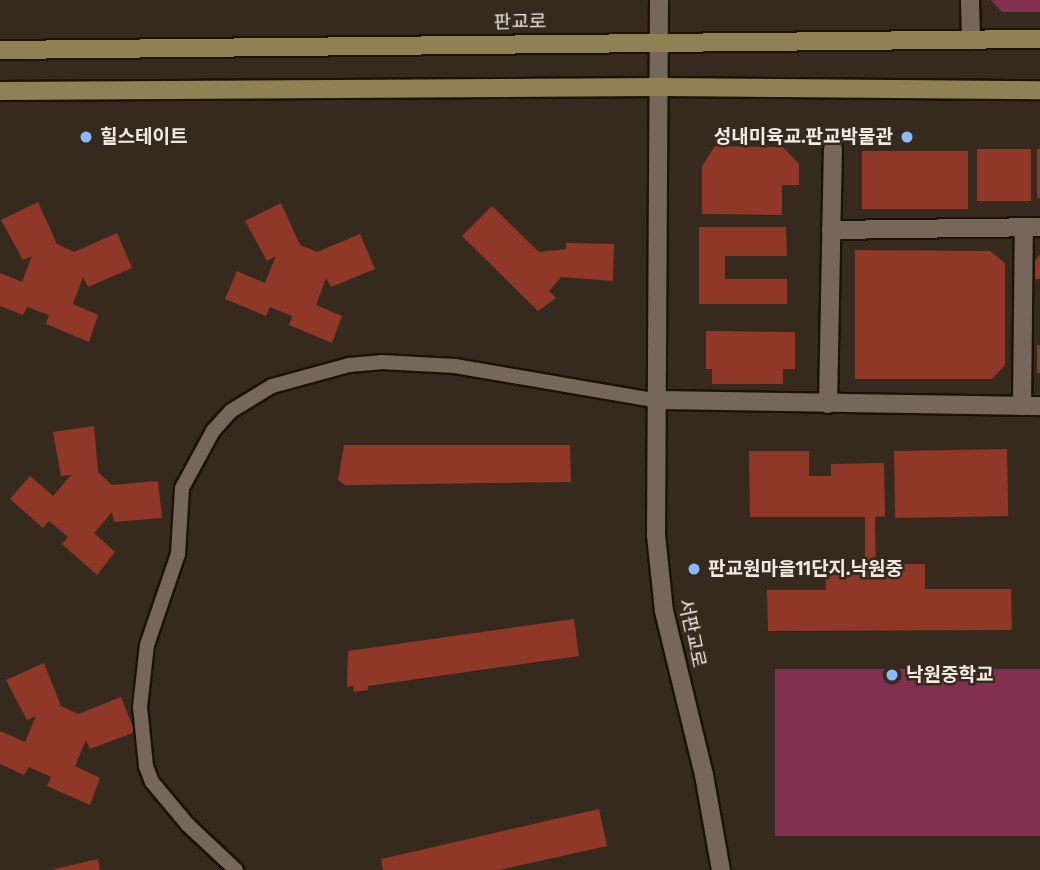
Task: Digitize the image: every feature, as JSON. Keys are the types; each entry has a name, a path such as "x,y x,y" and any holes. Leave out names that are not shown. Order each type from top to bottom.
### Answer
{"main road":[{"name":"판교로","path":"0,50 1040,39"},
{"path":"0,91 660,87 1040,90"}],"street":[{"path":"659,0 660,41"},
{"path":"970,0 971,40"},
{"name":"서판교로","path":"660,41 654,400 656,535 664,611 706,786 721,870"},
{"path":"828,404 833,149"},
{"path":"654,400 1031,406 1032,227 831,230"}],"lane":[{"path":"236,870 188,825 152,782 146,766 140,707 147,645 178,554 183,488 213,430 231,411 272,386 349,365 381,362 455,366 654,400"}],"shaded area":[{"path":"991,0 1040,0 1040,12 1002,12"},
{"path":"775,669 1040,669 1040,836 775,836"}],"building":[{"path":"715,146 783,147 799,164 799,185 782,185 782,215 702,214 702,166"},
{"path":"977,149 1031,149 1031,201 977,201"},
{"path":"1037,149 1040,149 1040,198 1037,198"},
{"path":"862,151 968,151 968,209 862,209"},
{"path":"38,202 57,244 74,252 117,233 132,268 88,287 83,277 73,304 98,315 89,342 46,324 49,315 27,307 23,315 0,306 0,273 22,282 32,256 23,260 1,220"},
{"path":"281,203 300,245 317,252 360,234 375,269 331,287 326,278 316,305 342,316 332,343 289,325 292,316 270,307 266,316 225,299 237,271 265,283 276,256 267,261 245,221"},
{"path":"492,206 539,252 566,249 566,243 614,244 613,281 561,277 549,291 556,298 538,311 462,236"},
{"path":"699,227 786,227 787,256 725,256 725,279 787,279 787,304 699,304"},
{"path":"855,250 990,251 1005,263 1005,365 992,379 855,379"},
{"path":"1040,254 1040,279 1035,279 1035,261"},
{"path":"706,331 795,332 795,369 783,369 783,384 712,384 712,369 706,369"},
{"path":"1037,345 1040,345 1040,373 1037,373"},
{"path":"94,426 98,472 112,485 158,481 162,518 114,522 112,512 94,533 115,552 97,575 62,544 68,537 49,521 43,528 10,499 30,476 53,496 71,475 61,476 53,432"},
{"path":"344,445 570,445 571,482 345,485 338,480"},
{"path":"1007,449 1008,516 895,518 894,451"},
{"path":"749,451 809,451 809,476 831,476 831,464 884,463 885,516 875,517 876,575 888,575 888,564 925,564 925,589 1011,589 1012,630 768,631 767,590 826,590 825,575 865,575 865,517 750,517"},
{"path":"574,619 579,656 368,686 368,690 354,692 353,686 347,687 348,651"},
{"path":"44,663 61,706 78,714 121,697 135,732 90,749 86,740 75,766 100,778 90,805 47,786 51,777 29,767 24,775 0,764 0,731 25,742 36,716 27,720 6,680"},
{"path":"599,809 607,846 499,870 383,870 381,859"},
{"path":"98,859 100,870 54,870 54,869"}],"place":[{"name":"힐스테이트","path":"86,137"},
{"name":"성내미육교.판교박물관","path":"907,137"},
{"name":"판교원마을11단지.낙원중","path":"694,569"},
{"name":"낙원중학교","path":"892,675"}]}
